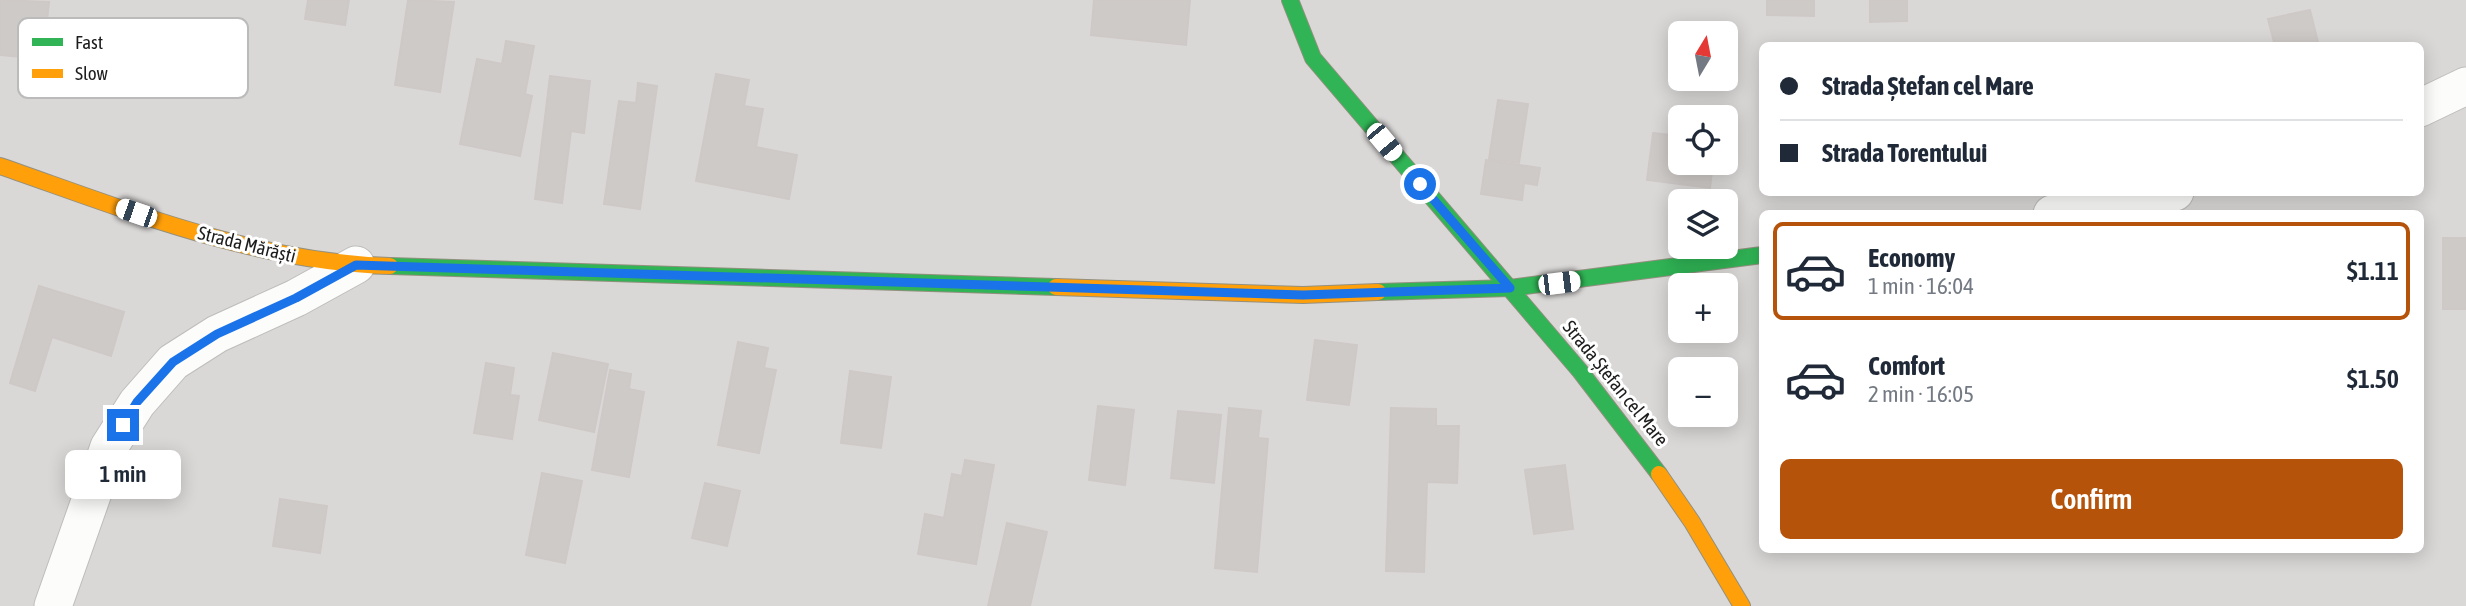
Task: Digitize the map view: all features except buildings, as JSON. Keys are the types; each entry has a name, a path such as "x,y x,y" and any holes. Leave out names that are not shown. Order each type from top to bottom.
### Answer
{"street":[{"name":"Strada Ștefan cel Mare","path":"1290,0 1313,58 1611,407 1665,479 1718,562 1742,606"},
{"path":"2424,106 2466,86"},
{"name":"Strada Mărăști","path":"0,166 260,251 356,265 1303,295 1510,288 1759,256"},
{"path":"2074,210 2153,196"},
{"path":"53,606 109,447 146,392 173,362 217,334 296,298 356,265"}],"shaded area":[{"path":"0,0 2466,0 2466,606 0,606"}],"traffic: fast":[{"path":"1290,0 1313,58 1580,371 1659,474"},
{"path":"1378,292 1510,288 1759,255"},
{"path":"390,266 1056,287"}],"traffic: slow":[{"path":"0,166 143,216 240,244 290,255 390,266"},
{"path":"1056,287 1303,295 1378,292"},
{"path":"1659,474 1692,522 1742,606"}],"route":[{"path":"123,425 137,402 173,362 217,334 296,298 356,265 1303,295 1400,294 1510,288 1420,184"}]}
